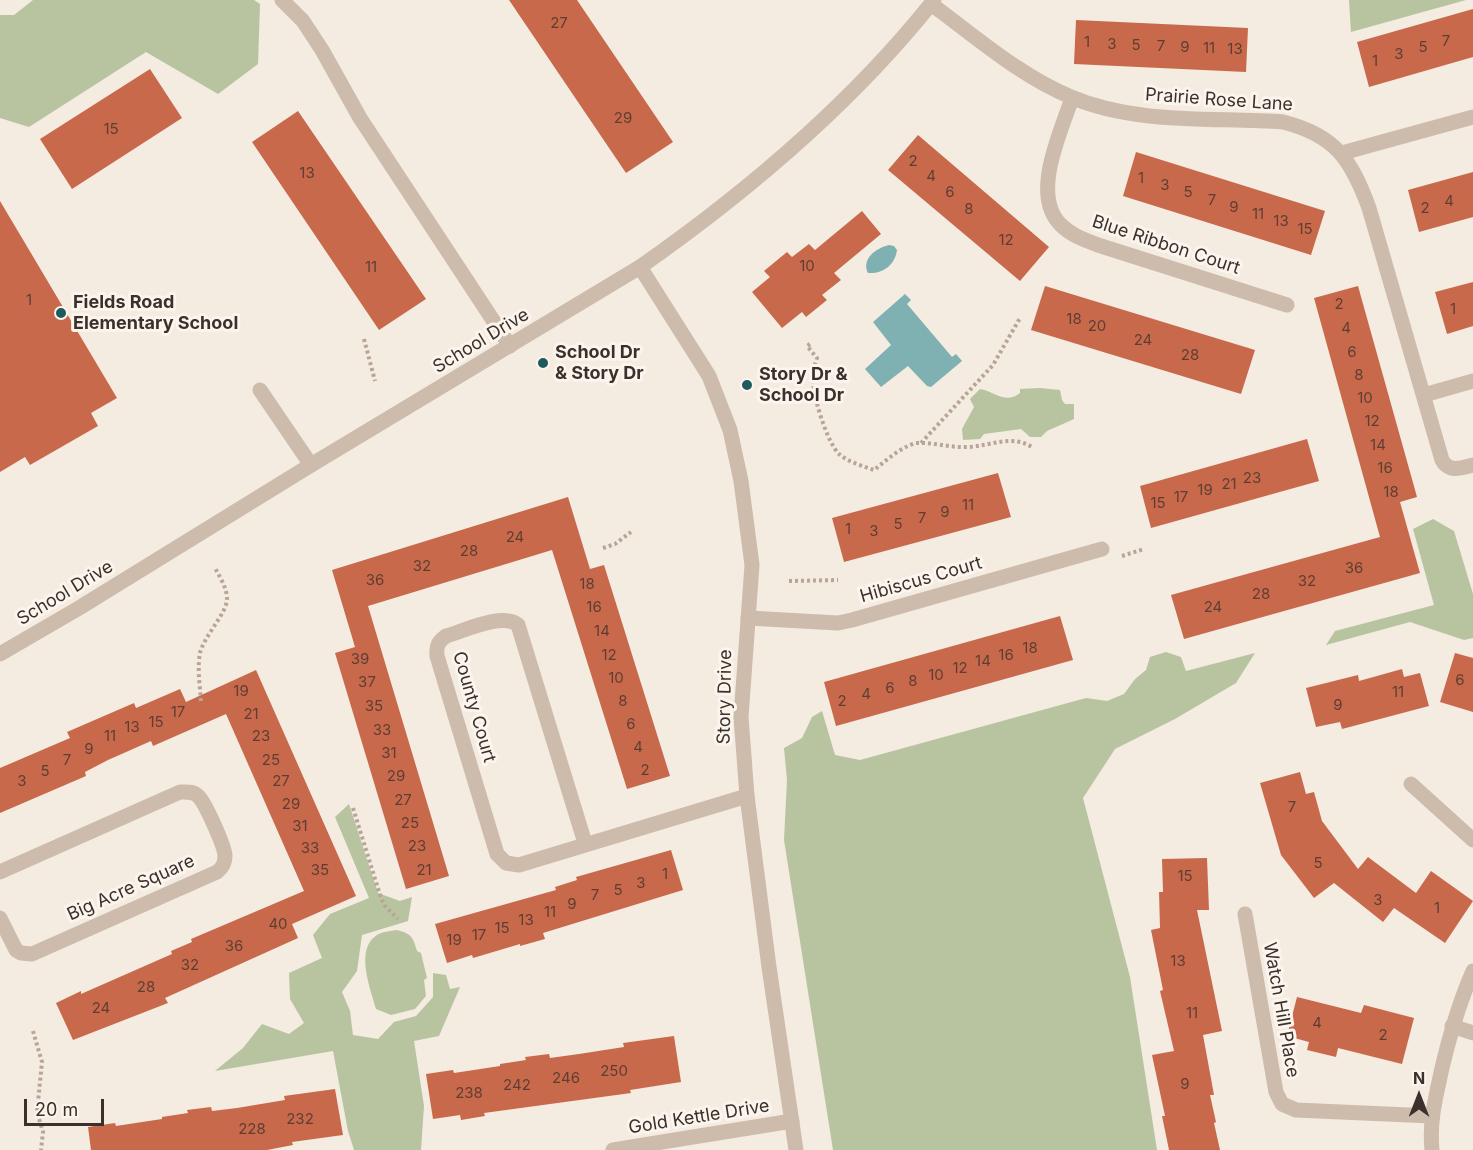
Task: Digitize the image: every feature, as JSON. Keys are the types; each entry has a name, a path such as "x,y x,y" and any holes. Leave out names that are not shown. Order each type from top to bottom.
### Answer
{"street":[{"path":"282,0 303,21 360,118 510,346"},
{"name":"School Drive","path":"0,654 640,267 693,230 820,123 933,2"},
{"name":"Prairie Rose Lane","path":"933,2 1026,73 1072,98 1117,111 1148,116 1283,122 1304,127 1327,139 1342,153 1359,180 1445,465 1456,469 1473,465"},
{"name":"Blue Ribbon Court","path":"1072,98 1048,171 1049,208 1059,224 1075,236 1101,246 1287,305"},
{"path":"1342,153 1473,117"},
{"name":"Story Drive","path":"640,267 709,376 730,430 741,481 752,565 741,717 747,796 768,967 796,1150"},
{"path":"1424,395 1473,381"},
{"path":"260,390 311,465"},
{"name":"Hibiscus Court","path":"748,618 837,623 1108,553"},
{"name":"County Court","path":"585,843 518,625 513,621 500,620 446,636 438,644 437,656 497,854 506,863 519,865 585,843 747,796"},
{"path":"1411,784 1473,840"},
{"name":"Big Acre Square","path":"0,872 180,792 193,792 202,800 225,853 224,865 216,872 32,954 16,950 0,918"},
{"name":"Watch Hill Place","path":"1245,914 1276,1092 1282,1104 1296,1110 1431,1116"},
{"path":"1432,1150 1431,1116 1452,1026 1473,971"},
{"path":"1452,1026 1473,1033"},
{"name":"Gold Kettle Drive","path":"613,1150 792,1121"}],"path":[{"path":"921,443 993,365 1020,318"},
{"path":"363,339 375,381"},
{"path":"810,344 807,346 817,358 813,371 816,398 831,442 840,455 874,470 908,445 921,443 967,447 1001,441 1020,441 1032,447"},
{"path":"603,548 615,544 631,532"},
{"path":"1108,553 1144,549"},
{"path":"201,701 200,653 206,638 224,610 227,599 224,585 215,568"},
{"path":"789,581 838,580"},
{"path":"353,808 381,898 385,906 398,919"},
{"path":"33,1031 42,1062 37,1112 43,1132 41,1150"}],"green space":[{"path":"33,0 254,0 260,4 258,64 218,94 146,52 29,127 0,118 0,15 14,15"},
{"path":"1349,0 1466,0 1351,32"},
{"path":"980,389 1010,398 1020,393 1020,389 1060,390 1065,404 1074,404 1074,419 1047,431 1041,437 1030,437 1021,429 984,434 980,439 963,440 962,429 974,407 970,399"},
{"path":"1433,519 1454,531 1473,594 1473,638 1464,640 1410,622 1326,645 1335,631 1434,605 1413,529"},
{"path":"1166,652 1181,657 1186,671 1255,653 1236,683 1175,719 1115,749 1083,798 1130,977 1157,1150 833,1150 784,840 787,780 784,748 802,738 812,717 822,711 835,755 860,760 1086,698 1107,701 1124,694 1135,679 1146,670 1150,657"},
{"path":"349,804 378,893 400,901 412,897 408,921 362,935 357,971 342,992 350,1011 353,1035 378,1039 394,1022 416,1016 433,997 433,973 446,975 450,989 460,987 439,1036 414,1041 424,1106 421,1150 354,1150 348,1131 333,1051 215,1071 243,1048 262,1024 289,1034 304,1023 290,999 289,973 322,958 313,935 330,914 369,898 335,817"},
{"path":"396,930 411,936 417,951 421,953 427,978 424,980 426,996 415,1009 391,1015 376,1009 365,960 370,941 379,934"}],"water":[{"path":"889,245 894,246 897,250 891,264 879,272 868,273 866,263 871,255"},
{"path":"905,294 911,300 907,304 952,357 956,354 962,361 931,387 927,386 908,366 881,387 865,369 891,345 873,322"}],"building":[{"path":"509,0 577,0 673,142 626,173"},
{"path":"1473,9 1473,57 1369,87 1357,42"},
{"path":"1076,20 1248,28 1246,72 1074,64"},
{"path":"150,69 182,118 72,189 40,139"},
{"path":"298,111 426,299 379,330 252,142"},
{"path":"918,135 1049,247 1020,281 888,170"},
{"path":"1136,152 1325,211 1311,255 1123,196"},
{"path":"1473,172 1473,217 1419,232 1408,190"},
{"name":"Fields Road Elementary School","path":"0,201 117,398 91,413 98,426 30,465 25,457 0,472"},
{"path":"862,211 881,234 834,273 841,280 822,295 827,300 806,317 802,312 782,328 752,292 770,277 764,271 787,252 792,257 809,244 815,250"},
{"path":"1473,282 1473,326 1447,334 1435,292"},
{"path":"1045,286 1255,350 1241,394 1031,330"},
{"path":"1358,286 1417,497 1400,502 1420,573 1184,639 1171,595 1380,537 1314,298"},
{"path":"1307,439 1319,481 1151,528 1140,486"},
{"path":"998,473 1011,517 844,562 832,518"},
{"path":"568,497 590,569 604,565 670,776 627,789 552,550 368,606 449,876 406,889 335,653 355,647 332,570"},
{"path":"1060,616 1073,660 836,726 824,682"},
{"path":"1455,653 1473,658 1473,712 1440,702"},
{"path":"1402,669 1404,677 1420,673 1429,706 1342,729 1340,722 1316,727 1306,688 1358,675 1359,681"},
{"path":"256,670 356,896 292,924 298,938 165,998 168,1003 73,1040 56,1003 172,954 171,951 192,942 191,939 304,891 226,714 153,746 151,741 85,772 86,776 0,813 0,768 70,738 67,732 134,703 136,708 180,689 186,702"},
{"path":"1300,772 1306,794 1314,792 1322,821 1358,869 1368,857 1416,893 1431,871 1473,901 1445,943 1394,908 1383,922 1334,883 1314,898 1281,855 1260,783"},
{"path":"671,850 683,890 543,933 545,939 473,958 472,955 447,963 435,924 556,890 555,887 577,880 576,877"},
{"path":"1207,858 1209,910 1197,910 1222,1031 1203,1035 1214,1095 1210,1095 1220,1150 1169,1150 1162,1116 1165,1116 1152,1055 1174,1051 1160,991 1163,990 1151,930 1160,928 1159,892 1163,892 1162,859"},
{"path":"1297,997 1361,1013 1364,1005 1414,1018 1402,1064 1338,1048 1336,1057 1307,1050 1309,1042 1287,1036"},
{"path":"674,1036 681,1082 630,1090 631,1093 484,1113 485,1116 461,1120 460,1115 433,1119 426,1074 453,1070 454,1073 500,1066 500,1064 526,1060 525,1057 549,1054 550,1058 579,1054 624,1047 623,1043"},
{"path":"335,1089 343,1135 292,1142 293,1145 267,1150 91,1150 88,1127 115,1123 116,1126 162,1119 162,1117 188,1113 187,1110 211,1107 212,1111 237,1108 285,1100 284,1096"}],"place":[{"name":"Fields Road Elementary School","path":"61,313"},
{"name":"School Dr & Story Dr","path":"543,363"},
{"name":"Story Dr & School Dr","path":"747,385"}]}
